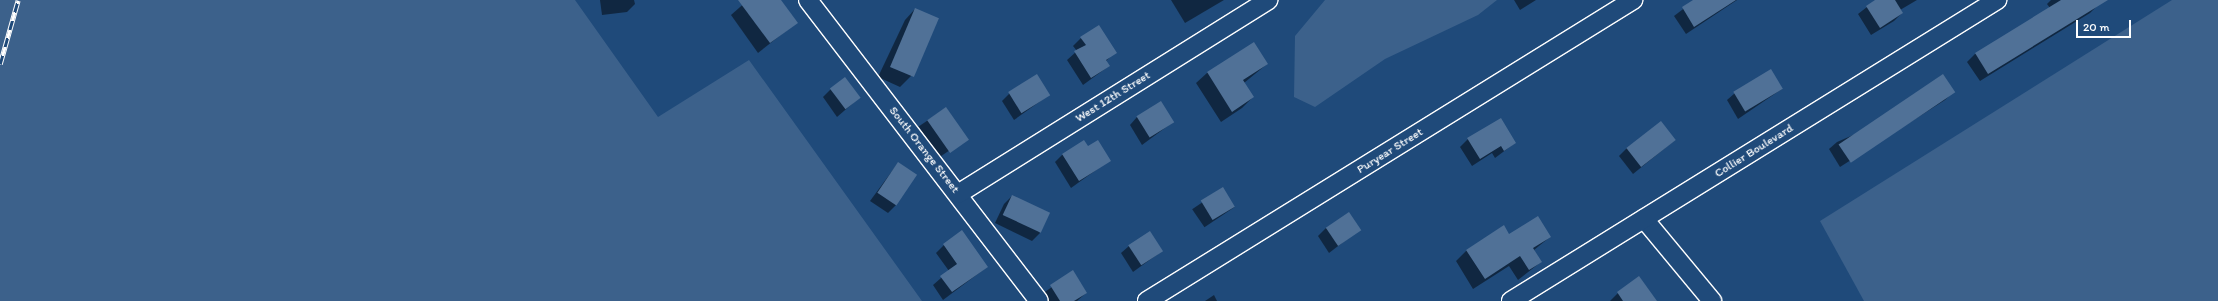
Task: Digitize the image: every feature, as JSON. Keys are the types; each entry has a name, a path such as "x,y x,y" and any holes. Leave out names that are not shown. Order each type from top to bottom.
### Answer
{"street":[{"name":"South Orange Street","path":"808,0 1039,301"},
{"name":"West 12th Street","path":"958,194 1268,0"},
{"name":"Puryear Street","path":"1147,301 1633,0"},
{"name":"Collier Boulevard","path":"1511,301 1997,0"},
{"path":"1644,219 1712,301"}],"shaded area":[{"path":"0,0 575,0 658,117 749,60 922,301 0,301"},
{"path":"1325,0 1497,0 1478,15 1385,59 1315,107 1294,97 1295,36"},
{"path":"2172,0 2218,0 2218,301 1864,301 1820,221"}],"building":[{"path":"738,0 781,0 798,23 770,43"},
{"path":"1693,0 1736,0 1694,27 1682,7"},
{"path":"1875,0 1895,0 1903,13 1880,28 1866,6"},
{"path":"2061,0 2108,0 1988,74 1975,53"},
{"path":"915,8 939,18 914,77 890,67"},
{"path":"1099,25 1117,53 1106,60 1110,66 1091,78 1074,51 1086,45 1080,37"},
{"path":"1254,42 1268,64 1243,80 1254,97 1232,112 1207,72"},
{"path":"1771,69 1783,89 1745,111 1733,92"},
{"path":"1037,74 1050,95 1021,113 1008,92"},
{"path":"1943,74 1955,92 1851,163 1839,144"},
{"path":"845,77 861,98 845,109 830,88"},
{"path":"1161,101 1174,122 1150,138 1136,116"},
{"path":"946,107 969,140 950,153 927,120"},
{"path":"1501,118 1516,143 1504,151 1501,146 1480,159 1467,138"},
{"path":"1661,121 1676,140 1641,167 1626,148"},
{"path":"1084,140 1088,146 1098,140 1111,161 1079,181 1062,154"},
{"path":"898,162 917,175 896,206 877,193"},
{"path":"1223,187 1235,207 1213,220 1201,200"},
{"path":"1012,195 1050,213 1041,233 1003,215"},
{"path":"1349,212 1361,230 1338,246 1326,228"},
{"path":"1538,216 1551,237 1533,248 1542,262 1529,270 1520,256 1485,279 1466,250 1504,225 1509,234"},
{"path":"962,230 988,267 952,292 940,276 957,264 943,244"},
{"path":"1150,231 1163,251 1141,265 1128,245"},
{"path":"1073,270 1087,293 1074,301 1060,301 1050,285"},
{"path":"1639,276 1657,301 1623,301 1617,292"}],"railway":[{"path":"0,64 18,0"}]}
